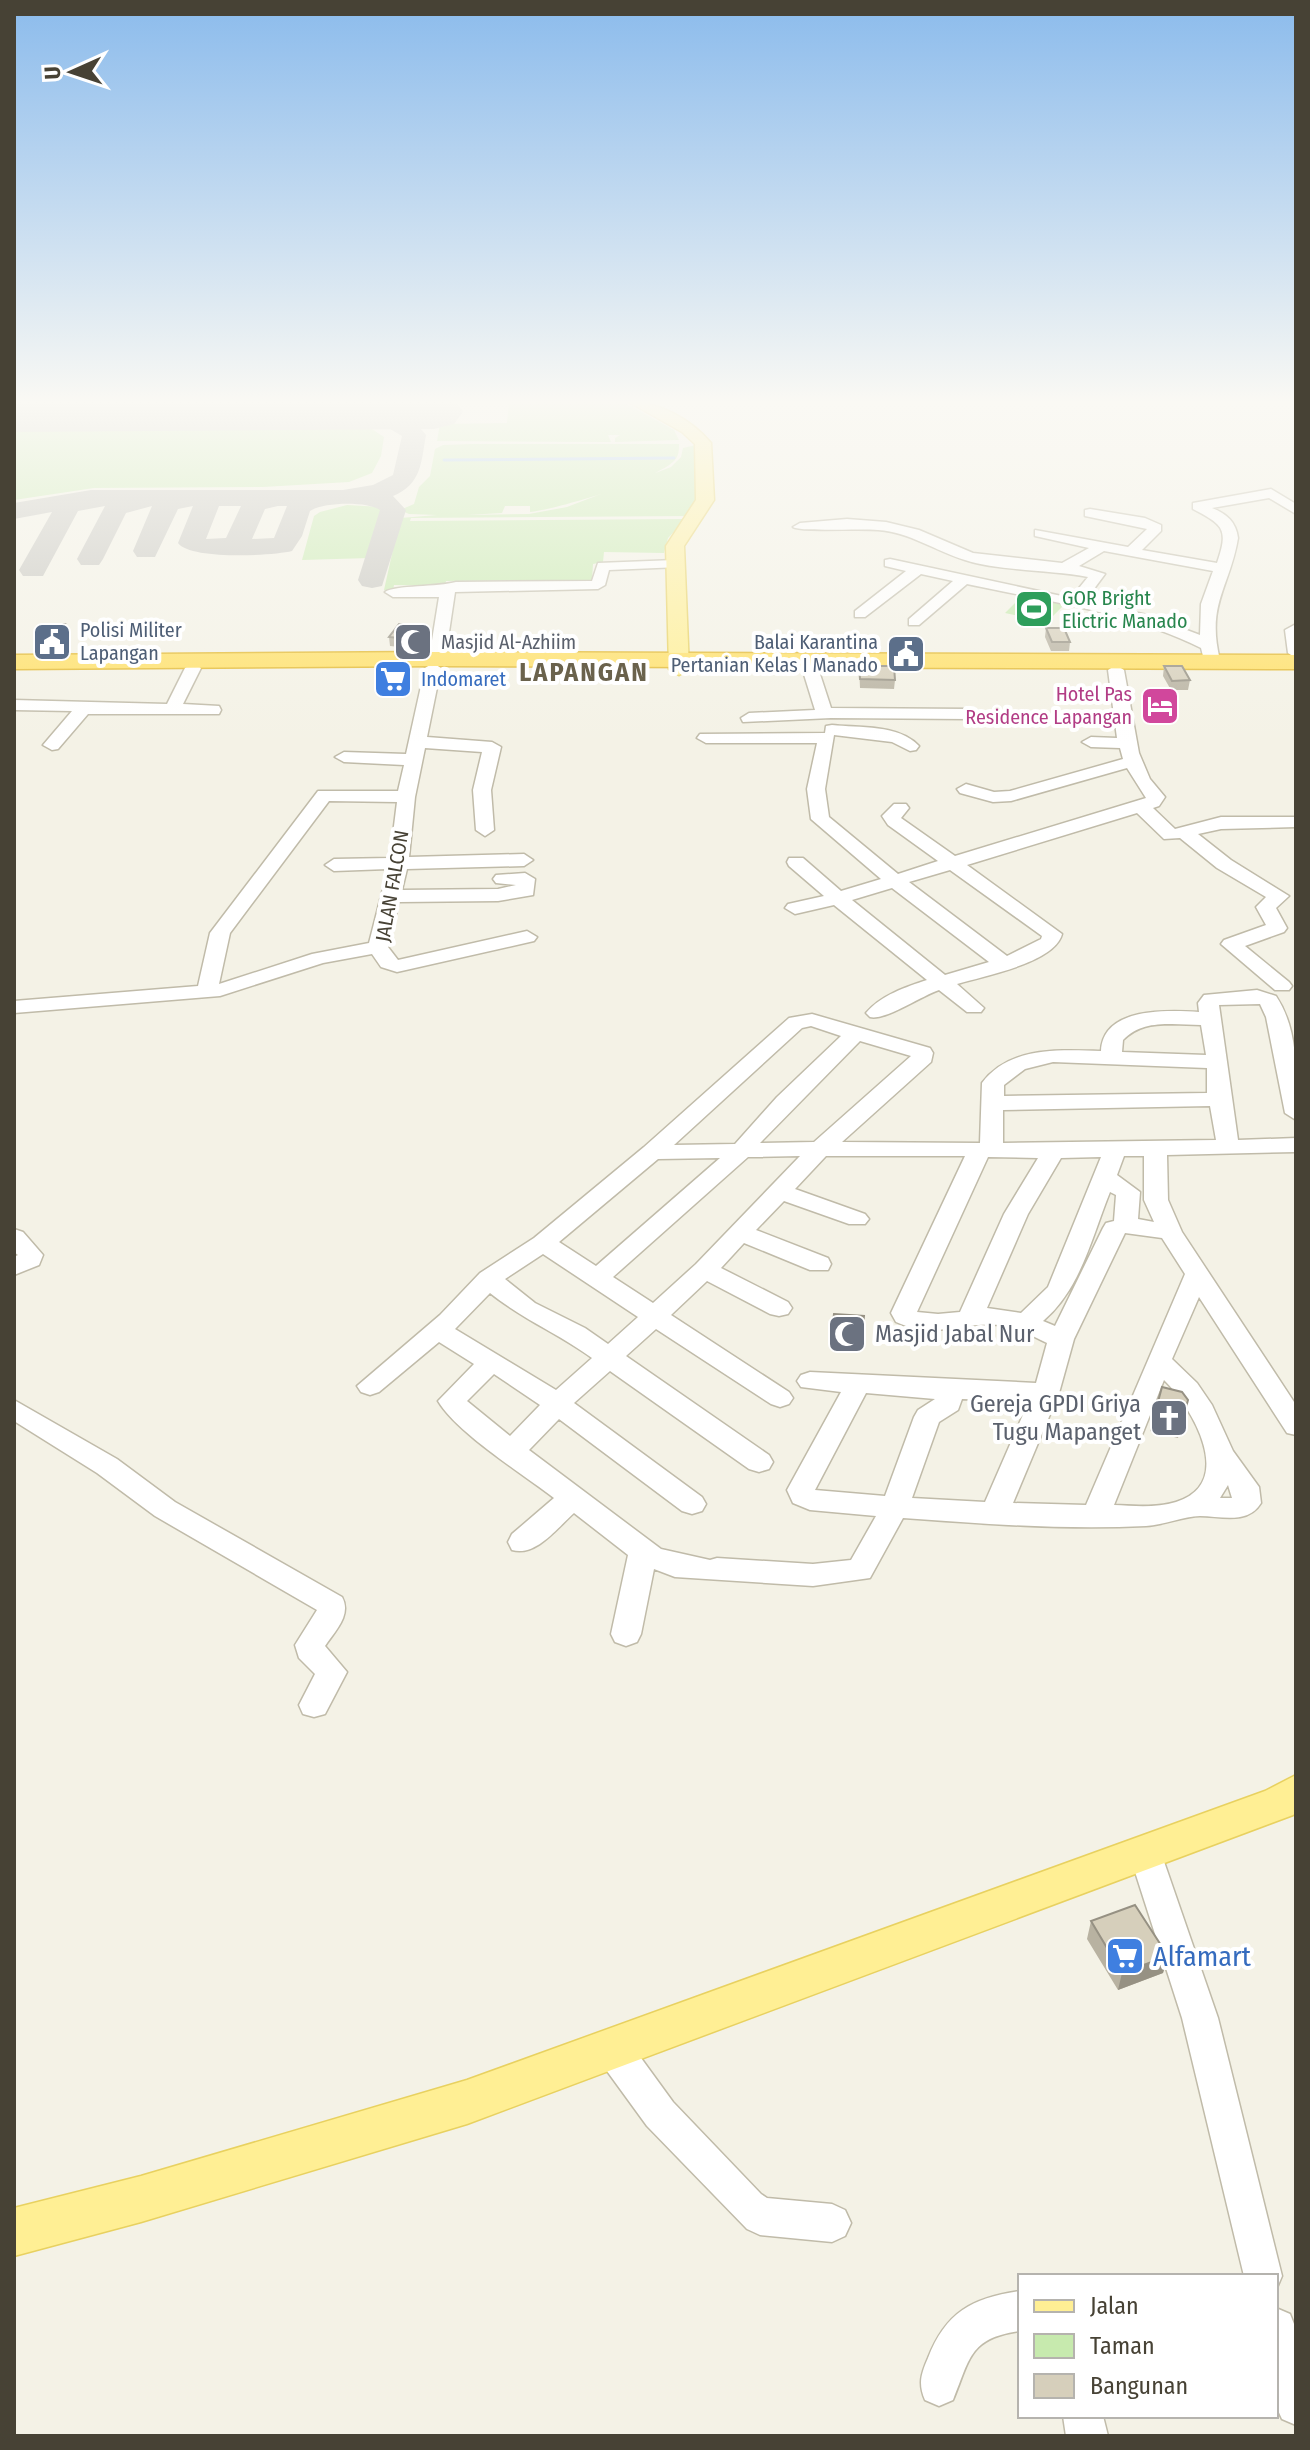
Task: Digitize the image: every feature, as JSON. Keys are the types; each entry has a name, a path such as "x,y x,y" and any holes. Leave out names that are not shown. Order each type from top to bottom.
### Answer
{"highway":[{"path":"678,664 810,668 1210,653 1296,662"},
{"path":"14,665 193,668 435,663"},
{"path":"14,665 435,663 1296,670"}],"main road":[{"path":"678,664 675,564 679,538 694,516"},
{"path":"14,2232 141,2199 467,2102 1279,1803 1296,1792"}],"street":[{"path":"1110,516 1145,522 1156,528 1133,551"},
{"path":"1210,653 1209,604 1230,550 1228,526 1214,516"},
{"path":"800,527 847,523 886,526 914,533 970,557 1098,575 1075,603"},
{"path":"1040,533 1159,559 1221,568"},
{"path":"1065,568 1102,546"},
{"path":"890,563 1164,624 1210,653"},
{"path":"393,592 448,592 456,587 598,585 603,566 675,564"},
{"path":"860,614 918,569"},
{"path":"914,622 964,579"},
{"name":"JALAN FALCON","path":"448,592 406,797 399,862 378,947 388,963 397,966 527,937"},
{"path":"1296,629 1293,630 1296,653"},
{"path":"172,709 186,687 193,668"},
{"path":"810,668 827,724 816,789 820,819 895,881 1005,964"},
{"path":"795,908 838,898 1153,802 1156,797 1143,783 1132,752 1118,699 1116,670"},
{"path":"14,705 213,710"},
{"path":"52,745 83,709 92,707"},
{"path":"706,738 827,724 970,714"},
{"path":"749,718 827,724 896,737 910,746"},
{"path":"1091,742 1132,752"},
{"path":"344,757 492,747 482,790 485,830"},
{"path":"966,789 993,797 1011,796 1132,752"},
{"path":"207,991 220,933 324,795 406,797"},
{"path":"1141,807 1171,835 1221,823 1296,822"},
{"path":"877,1013 899,997 1005,964 1041,948 1050,942 1052,934 891,819 900,808"},
{"path":"1184,832 1224,864 1279,896 1266,907 1277,928 1231,944 1289,983 1261,997 1211,999 1208,1003 1228,1145"},
{"path":"334,865 524,860"},
{"path":"796,862 974,1008"},
{"path":"392,896 498,895 526,891 525,879 503,879"},
{"path":"14,1007 207,991 237,985 319,958 378,947"},
{"path":"1261,997 1271,1002 1277,1017 1296,1113"},
{"path":"1111,1058 1112,1039 1123,1026 1160,1018 1212,1019"},
{"path":"370,1386 438,1330 489,1279 543,1243 652,1152 796,1022 812,1020 918,1051 923,1057 822,1148 738,1232 705,1270 556,1405 512,1451"},
{"path":"597,1278 742,1149 856,1033"},
{"path":"1061,1339 1005,1317 918,1322 908,1319 904,1313 986,1150 993,1083 1018,1064 1053,1056 1218,1062"},
{"path":"993,1103 1220,1099"},
{"path":"652,1152 822,1148 1053,1151 1296,1145"},
{"path":"1155,1147 1156,1200 1170,1232 1296,1426"},
{"path":"1025,1323 1053,1299 1060,1287 1116,1148"},
{"path":"970,1318 1016,1214 1053,1151"},
{"path":"1104,1178 1128,1192 1156,1200"},
{"path":"779,1191 857,1219"},
{"path":"1126,1225 1128,1192"},
{"path":"994,1515 1046,1393 1061,1339 1115,1228 1126,1225 1170,1232"},
{"path":"738,1232 819,1264"},
{"path":"14,1237 31,1255 14,1267"},
{"path":"543,1243 780,1398"},
{"path":"705,1270 779,1308"},
{"path":"1096,1515 1158,1361 1198,1272"},
{"path":"489,1279 532,1313 576,1334 759,1462"},
{"path":"438,1330 537,1389 692,1504"},
{"path":"858,1384 801,1490 803,1496 810,1500 994,1515 1156,1515 1185,1510 1194,1505 1243,1506 1247,1503 1245,1487 1221,1455 1199,1406 1179,1377 1158,1361"},
{"path":"494,1364 487,1366 451,1401 643,1551 661,1562 813,1575 860,1570 895,1507 927,1417 949,1403 948,1389"},
{"path":"810,1381 1046,1393"},
{"path":"14,1409 107,1466 165,1509 332,1605 331,1613 310,1645 310,1650 332,1672 314,1705"},
{"path":"522,1542 574,1497"},
{"path":"626,1634 643,1551"},
{"path":"1145,1853 1171,1923 1200,2018 1263,2274"},
{"path":"612,2048 660,2114 748,2207 760,2216 832,2223"},
{"path":"939,2386 946,2356 958,2337 977,2321 1018,2311"},
{"path":"1278,2336 1296,2405"}],"green space":[{"path":"314,516 380,516 370,558 302,560"},
{"path":"643,516 411,518 410,521 686,519 668,538 664,553 604,552 603,562 593,564 592,580 446,581 445,586 394,585 393,590 384,590 400,518"},
{"name":"GOR Bright Elictric Manado","path":"1022,596 1064,605 1047,622 1005,613"}],"building":[{"path":"44,624 65,624 56,642 36,643"},
{"path":"399,624 429,628 427,637 419,640 389,637"},
{"path":"1046,628 1064,628 1070,642 1052,642"},
{"path":"859,666 894,666 895,680 860,679"},
{"path":"1164,666 1182,666 1190,680 1172,681"},
{"path":"834,1314 864,1316 862,1332 832,1329"},
{"name":"Gereja GPDI Griya Tugu Mapanget","path":"1162,1387 1182,1392 1188,1400 1181,1426 1153,1420"},
{"path":"1135,1905 1168,1956 1122,1973 1091,1921"}],"taxiway":[{"path":"33,570 62,516"},
{"path":"90,559 112,516"},
{"path":"146,551 161,516"},
{"path":"202,516 191,543 200,547 236,545 249,516"},
{"path":"238,543 247,547 283,545 295,516"},
{"path":"372,580 391,516"}],"place":[{"name":"GOR Bright Elictric Manado","path":"1034,609"},
{"name":"Polisi Militer Lapangan","path":"52,642"},
{"name":"Masjid Al-Azhiim","path":"413,642"},
{"name":"Balai Karantina Pertanian Kelas I Manado","path":"906,654"},
{"name":"Indomaret","path":"393,679"},
{"name":"Hotel Pas Residence Lapangan","path":"1160,706"},
{"name":"Masjid Jabal Nur","path":"847,1334"},
{"name":"Gereja GPDI Griya Tugu Mapanget","path":"1169,1418"},
{"name":"Alfamart","path":"1125,1956"}],"district":[{"name":"LAPANGAN","path":"584,672"}]}
